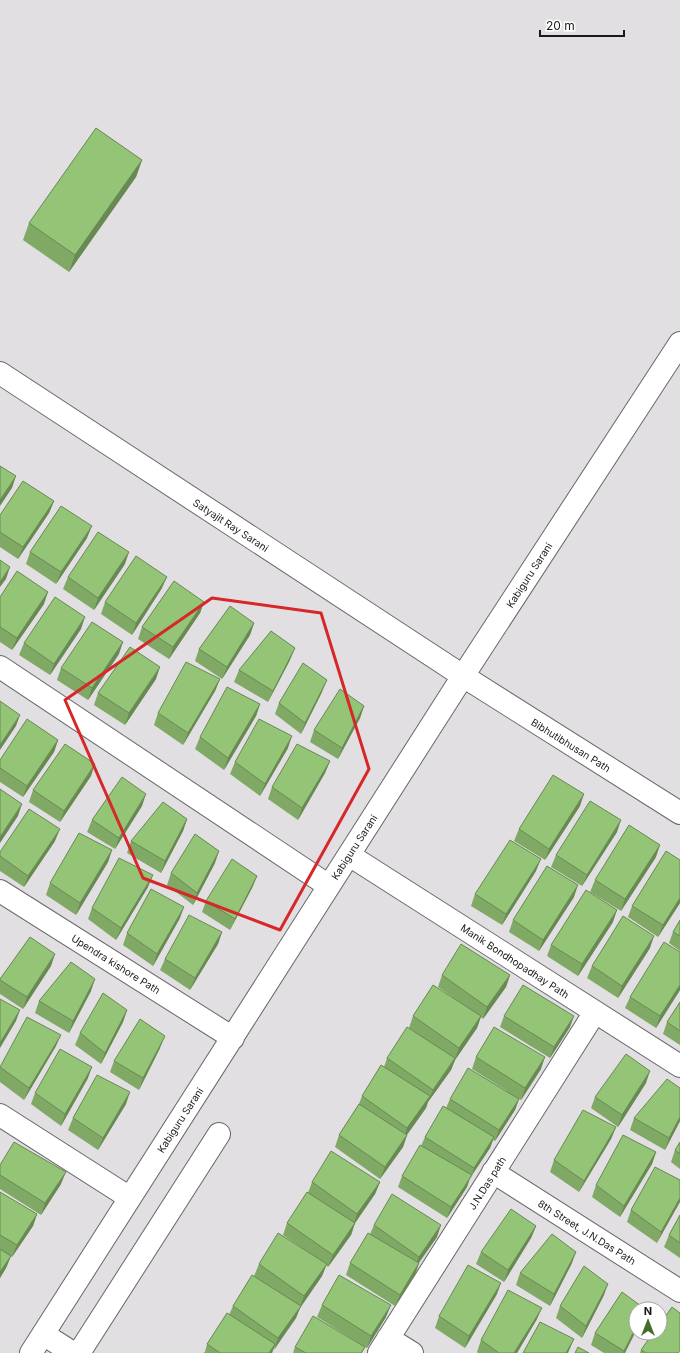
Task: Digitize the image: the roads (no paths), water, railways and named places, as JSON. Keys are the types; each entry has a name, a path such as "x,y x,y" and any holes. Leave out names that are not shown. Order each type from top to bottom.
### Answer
{"street":[{"name":"Kabiguru Sarani","path":"31,1353 463,676 680,343"},
{"name":"Satyajit Ray Sarani","path":"0,373 463,676"},
{"path":"0,667 329,886"},
{"name":"Bibhutibhusan Path","path":"463,676 680,813"},
{"name":"Manik Bondhopadhay Path","path":"349,855 680,1066"},
{"name":"Upendra kishore Path","path":"0,891 233,1038"},
{"name":"J.N.Das path","path":"383,1346 595,1012"},
{"path":"0,1115 130,1198"},
{"path":"79,1353 219,1134"},
{"name":"8th Street, J.N.Das Path","path":"493,1172 680,1291"},
{"path":"43,1334 73,1353"},
{"path":"383,1346 412,1353"}]}
